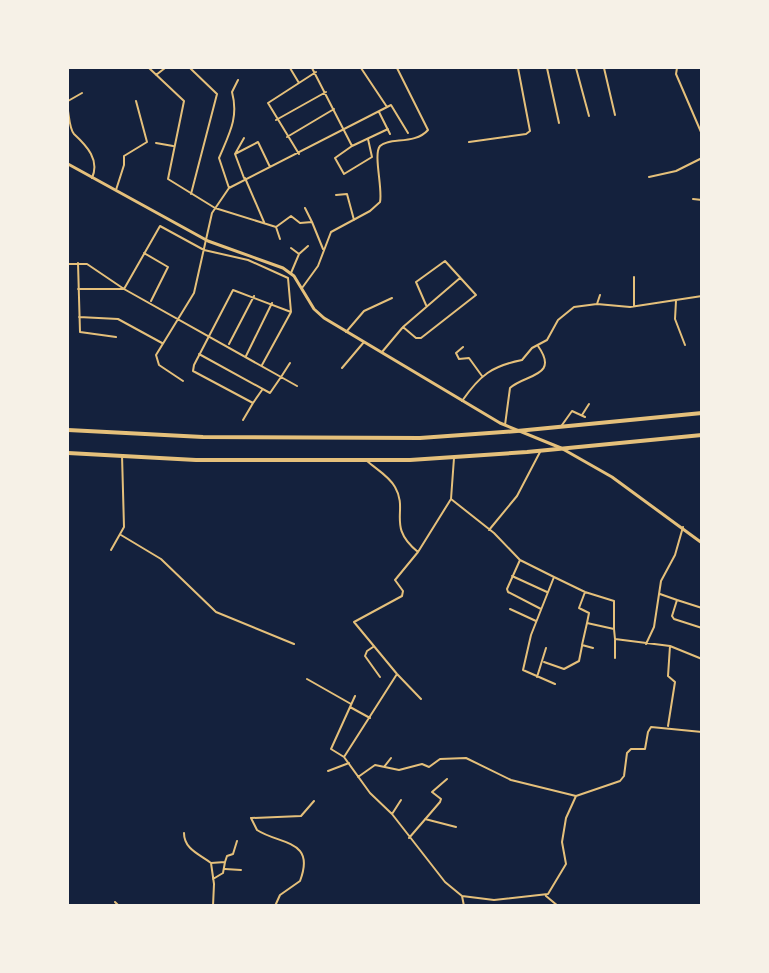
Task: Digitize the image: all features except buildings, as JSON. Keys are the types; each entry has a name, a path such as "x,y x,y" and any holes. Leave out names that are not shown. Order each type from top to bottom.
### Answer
{"highway":[{"path":"68,430 203,437 420,438 702,413"},
{"path":"68,453 196,460 454,458 702,435"}],"main road":[{"path":"68,164 208,242 263,259 291,273 316,312 346,332 505,425 561,448 612,477 702,543"}],"street":[{"path":"149,68 184,101 168,178 190,195 215,208 276,227 280,239"},
{"path":"156,75 165,68"},
{"path":"190,68 217,94 190,195"},
{"path":"290,68 299,83"},
{"path":"312,68 352,146"},
{"path":"362,68 387,107"},
{"path":"302,288 318,266 330,232 370,212 381,201 377,155 380,147 384,144 410,140 428,130 397,68"},
{"path":"469,142 526,134 530,131 518,68"},
{"path":"547,68 559,123"},
{"path":"576,68 589,116"},
{"path":"604,68 615,115"},
{"path":"676,68 701,132"},
{"path":"299,154 276,120 268,102 316,72"},
{"path":"229,188 219,158 234,127 235,104 232,92 238,80"},
{"path":"276,120 326,92"},
{"path":"68,101 82,93"},
{"path":"116,190 124,165 124,156 147,142 136,101"},
{"path":"183,381 157,362 156,355 196,288 215,208 229,188 244,178 299,154 343,128 393,105 408,133"},
{"path":"287,137 334,109"},
{"path":"68,111 72,131 86,144 94,160 96,169 92,178"},
{"path":"378,112 390,134"},
{"path":"368,139 372,157 344,174 335,158 352,146 388,129"},
{"path":"244,138 235,154 264,222"},
{"path":"235,154 258,142 270,167"},
{"path":"156,143 174,146"},
{"path":"649,177 676,171 702,158"},
{"path":"336,195 347,194 354,220"},
{"path":"693,199 702,200"},
{"path":"305,208 324,250"},
{"path":"276,227 291,216 300,223 312,222"},
{"path":"124,289 161,226 204,250 248,260 288,278 291,312 262,365"},
{"path":"291,273 299,254 308,246"},
{"path":"291,248 299,254"},
{"path":"144,253 168,267 151,302"},
{"path":"403,327 416,338 421,338 476,296 446,261 417,281 415,286 426,305"},
{"path":"78,263 79,317 82,334 116,337"},
{"path":"68,264 89,265 124,289 209,334 297,386"},
{"path":"382,352 426,305 460,278"},
{"path":"634,278 634,306"},
{"path":"78,289 124,289"},
{"path":"253,403 196,374 194,366 199,354 232,291 254,296 291,312"},
{"path":"597,304 600,295"},
{"path":"228,346 254,296"},
{"path":"462,401 482,376 510,361 522,360 532,348 549,338 554,325 566,311 578,305 634,306 702,296"},
{"path":"346,332 364,311 392,298"},
{"path":"676,301 675,319 685,345"},
{"path":"246,356 272,303"},
{"path":"79,317 114,317 139,328 163,343"},
{"path":"342,368 364,342"},
{"path":"505,425 510,388 520,379 535,377 542,371 545,361 538,345"},
{"path":"463,348 456,353 459,360 469,358 482,376"},
{"path":"199,354 271,393 290,363"},
{"path":"243,420 262,390"},
{"path":"560,427 572,411 583,416 589,404"},
{"path":"489,530 517,496 541,450"},
{"path":"111,550 121,535 125,510 122,455"},
{"path":"421,699 373,647 354,622 400,599 403,592 395,580 418,552 452,499 454,458"},
{"path":"366,459 396,487 401,532 418,552"},
{"path":"452,499 520,560 585,592 614,601 615,658"},
{"path":"646,644 654,627 661,581 675,555 683,527"},
{"path":"121,535 160,559 216,612 294,644"},
{"path":"520,560 512,576 508,592 541,609"},
{"path":"512,576 547,592"},
{"path":"554,577 536,621 523,670 555,684"},
{"path":"544,662 563,669 579,661 589,613 579,609 585,592"},
{"path":"660,594 702,608"},
{"path":"677,600 673,619 702,628"},
{"path":"510,609 536,621"},
{"path":"586,623 614,629"},
{"path":"615,639 670,646 702,659"},
{"path":"582,645 593,648"},
{"path":"668,726 675,682 668,676 670,646"},
{"path":"373,647 367,651 365,656 380,677"},
{"path":"537,677 544,662 546,648"},
{"path":"344,757 397,674"},
{"path":"307,679 370,718"},
{"path":"355,696 331,747 344,757 445,882 462,896 494,900 546,896 558,906"},
{"path":"358,777 372,766 401,770 422,764 429,767 440,759 464,757 511,780 576,796 620,781 624,776 628,751 645,749 651,727 668,726 701,731"},
{"path":"384,767 392,758"},
{"path":"328,771 349,763"},
{"path":"409,838 440,802 441,799 432,792 447,779"},
{"path":"546,896 566,864 562,842 566,818 576,796"},
{"path":"392,814 401,800"},
{"path":"275,906 280,895 300,881 301,853 296,845 256,830 251,818 301,816 314,801"},
{"path":"426,819 456,827"},
{"path":"184,832 184,841 189,849 211,863 225,862"},
{"path":"225,869 227,855 233,852 237,841"},
{"path":"211,863 213,906"},
{"path":"213,879 225,869 241,870"},
{"path":"462,896 464,906"},
{"path":"115,902 119,906"}]}
